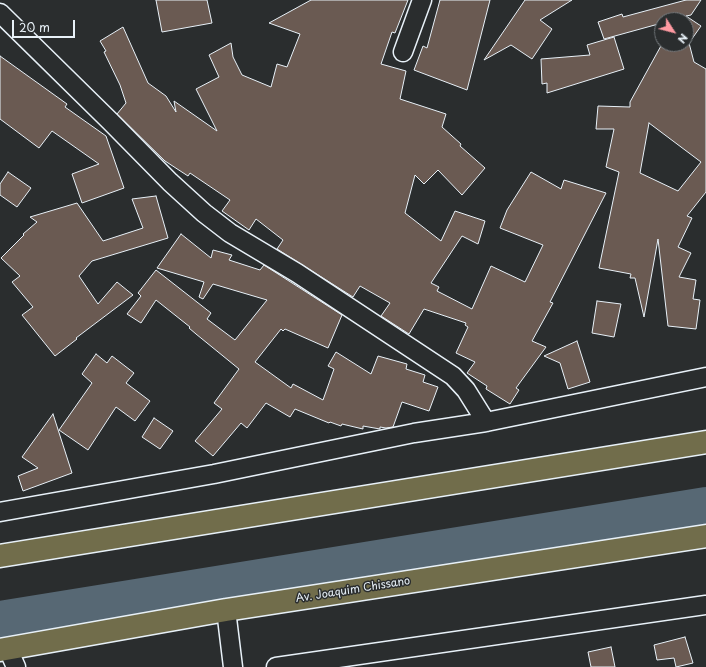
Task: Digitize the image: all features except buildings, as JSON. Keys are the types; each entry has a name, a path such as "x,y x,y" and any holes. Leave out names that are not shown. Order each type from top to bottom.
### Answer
{"main road":[{"path":"0,556 706,442"},
{"name":"Av. Joaquim Chissano","path":"8,656 226,610 706,536"}],"street":[{"path":"403,52 422,0"},
{"path":"0,13 170,182 204,213 230,233 297,273 453,376 466,390 486,422"},
{"path":"0,512 214,474 414,433 486,422 706,376"},
{"path":"276,667 706,605"},
{"path":"226,610 233,667"}],"waterway":[{"path":"0,620 706,506"}]}
